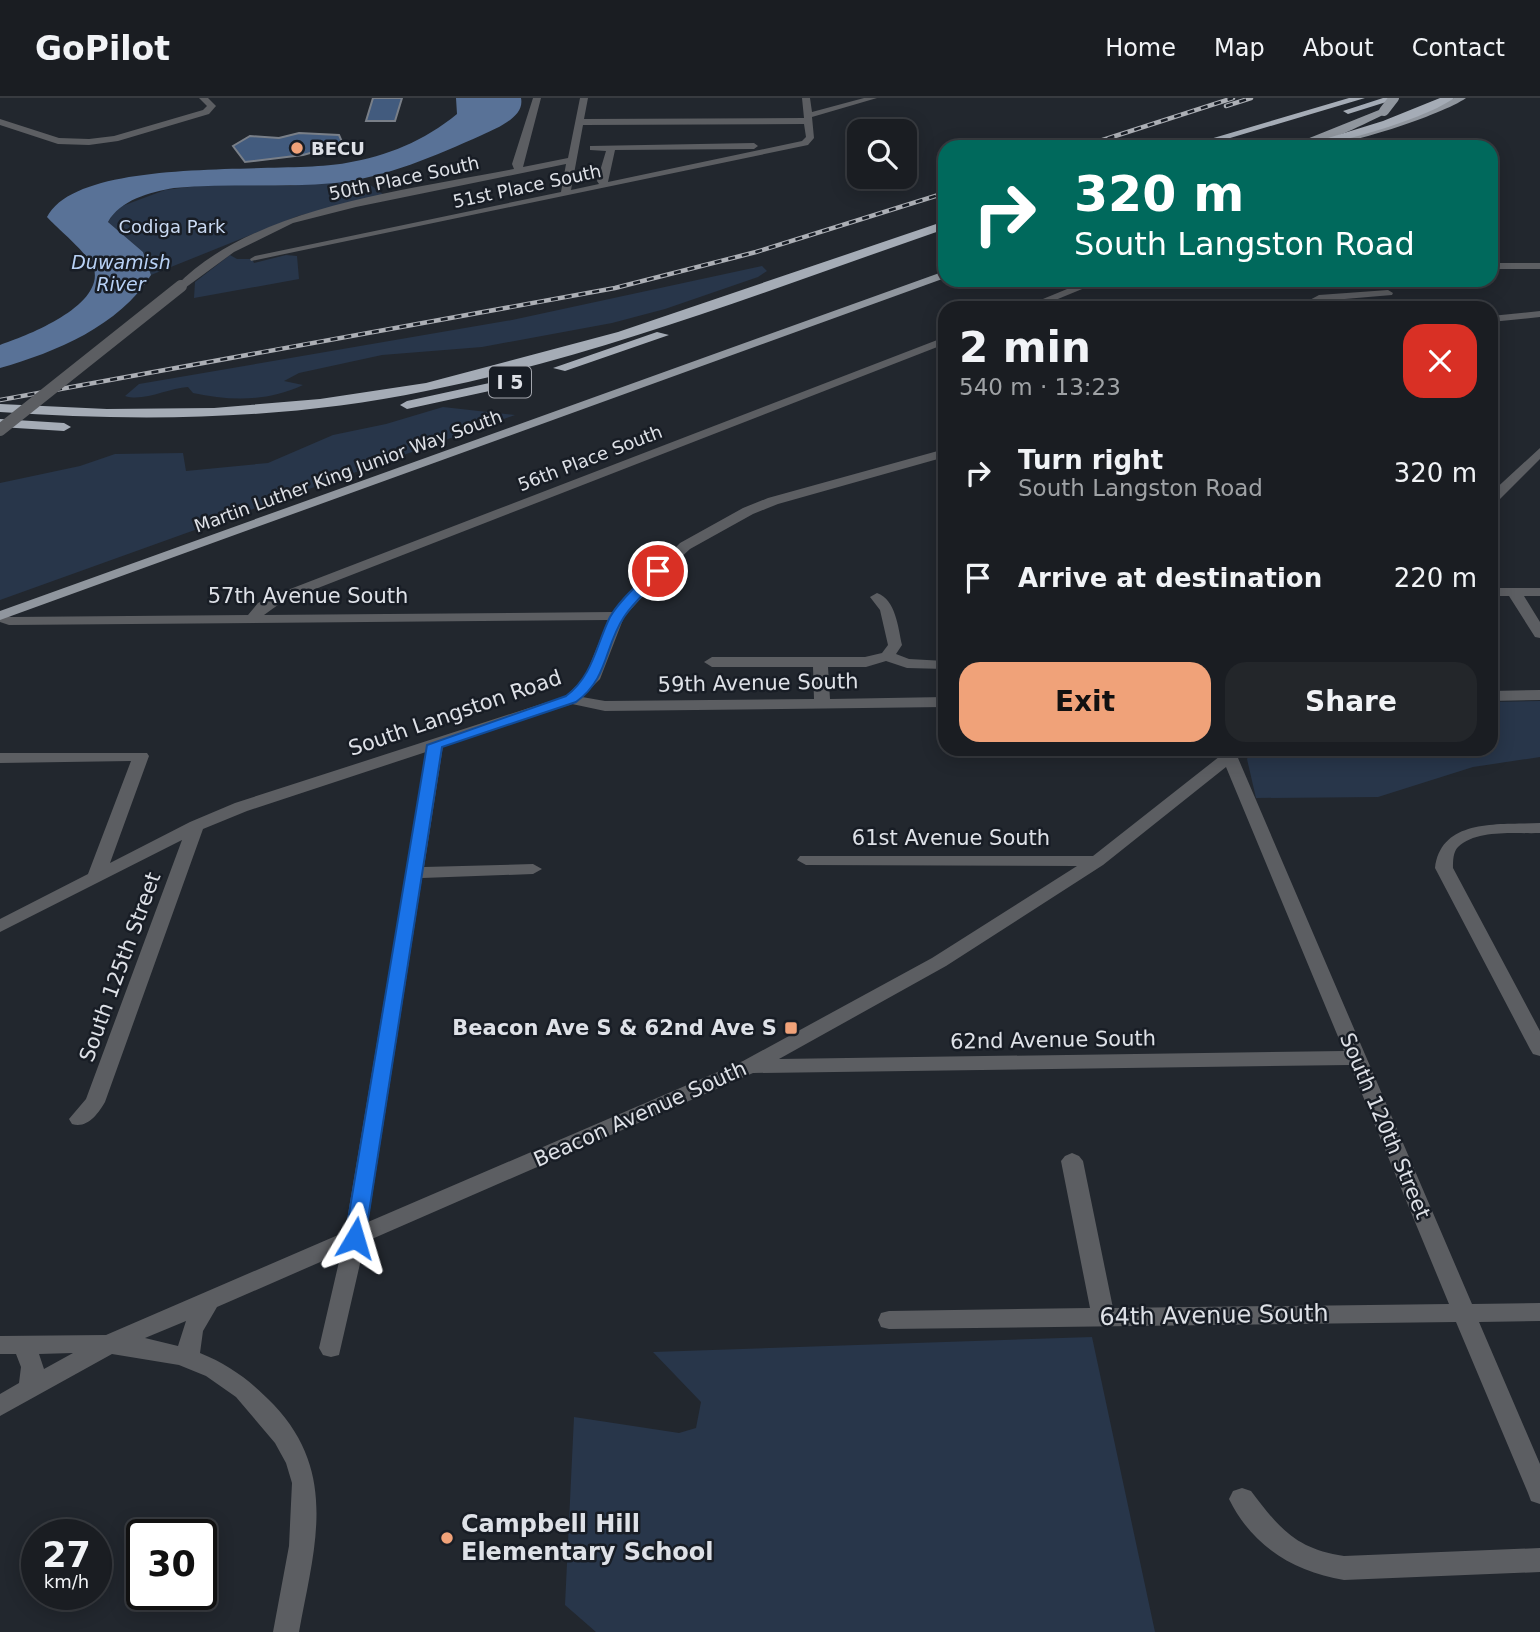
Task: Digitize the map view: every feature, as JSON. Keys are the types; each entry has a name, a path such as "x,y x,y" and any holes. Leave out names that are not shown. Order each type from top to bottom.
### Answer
{"highway":[{"path":"1213,140 1360,98"},
{"path":"1249,140 1394,98"},
{"path":"1328,140 1387,123 1449,98"},
{"path":"1193,140 1259,114"},
{"name":"I 5","path":"0,408 63,413 218,412 310,404 423,387 529,362 604,340 938,227"},
{"name":"I 5","path":"5,426 199,427 329,416 435,400 531,377 609,354 938,241"}],"main road":[{"path":"1312,140 1358,124 1384,111 1394,98"},
{"path":"1341,140 1416,117 1462,98"},
{"name":"Martin Luther King Junior Way South","path":"0,606 938,271"},
{"name":"Martin Luther King Junior Way South","path":"0,616 938,277"}],"street":[{"path":"0,122 58,141 99,141 206,112 212,106 203,98"},
{"path":"537,98 517,164 528,169 558,167 570,172"},
{"path":"565,195 584,98"},
{"path":"806,98 808,118"},
{"path":"579,122 808,118 873,98"},
{"name":"51st Place South","path":"255,259 805,142 810,138 808,118"},
{"path":"528,169 564,154 576,139"},
{"path":"593,148 756,146 775,149"},
{"path":"607,186 602,181 611,148"},
{"path":"552,160 572,160"},
{"name":"50th Place South","path":"5,426 230,250 290,221 320,212 572,160"},
{"path":"1498,266 1540,266"},
{"path":"1045,301 1081,287"},
{"path":"1031,289 1032,301"},
{"path":"1313,301 1319,298 1388,293"},
{"path":"1498,317 1540,314"},
{"name":"56th Place South","path":"254,617 256,611 277,599 938,343"},
{"path":"1498,493 1540,452"},
{"name":"South Langston Road","path":"0,926 196,826 241,807 571,699 592,679 617,616 685,546 748,511 799,492 938,455"},
{"path":"1514,592 1540,634"},
{"path":"1498,593 1540,592"},
{"path":"877,597 887,610 895,645 887,656"},
{"name":"57th Avenue South","path":"0,616 9,621 617,616"},
{"path":"712,662 866,662 887,656 918,665 938,664"},
{"path":"820,662 822,703"},
{"path":"1498,696 1540,695"},
{"name":"59th Avenue South","path":"571,699 605,706 938,702"},
{"path":"331,1348 355,1238 435,745"},
{"path":"0,758 141,756 96,876"},
{"name":"Beacon Avenue South","path":"0,1406 109,1344 750,1066 939,962 1097,861 1231,756"},
{"name":"South 120th Street","path":"1235,756 1356,1058 1540,1493"},
{"name":"South 125th Street","path":"79,1119 95,1102 196,826"},
{"path":"1540,828 1479,832 1455,841 1443,857 1444,868 1540,1049"},
{"name":"61st Avenue South","path":"806,860 1097,861"},
{"path":"415,873 533,869"},
{"name":"62nd Avenue South","path":"750,1066 1356,1058"},
{"path":"1072,1161 1103,1317"},
{"path":"188,1356 192,1331 209,1300"},
{"name":"64th Avenue South","path":"889,1320 1540,1312"},
{"path":"12,1345 109,1344 156,1348 188,1356 221,1371 257,1399 283,1433 300,1464 305,1492 305,1527 286,1632"},
{"path":"12,1345 32,1360 35,1374 29,1389"},
{"path":"1242,1499 1273,1540 1299,1558 1318,1566 1344,1568 1540,1560"}],"green space":[{"name":"Codiga Park","path":"361,178 384,195 298,216 151,275 143,252 108,222 117,208 165,190 205,185 290,186"},
{"path":"230,255 237,259 252,259 254,263 286,255 297,256 299,279 194,298 195,282"},
{"path":"762,266 767,271 758,277 665,309 612,323 482,347 382,355 299,373 284,381 303,385 276,395 221,398 193,393 188,387 148,396 125,396 139,384 512,320"},
{"path":"443,407 515,415 0,600 0,483 80,466 115,454 183,453 186,471 268,463 333,435 386,424"},
{"path":"1540,701 1540,757 1473,767 1378,797 1256,798 1248,756 1498,756 1498,702"},
{"path":"1092,1337 1155,1632 596,1632 565,1605 574,1417 679,1433 696,1428 701,1402 653,1352"}],"water":[{"name":"Duwamish River","path":"456,98 521,98 521,105 509,121 495,129 429,158 373,176 335,183 174,188 128,203 113,214 108,222 143,252 151,275 138,293 104,323 84,335 43,354 0,368 0,345 27,335 61,317 76,307 94,283 91,263 47,217 67,197 99,184 139,175 316,166 361,160 390,152 432,132 457,114"}],"building":[{"path":"373,98 402,98 395,121 366,121"},
{"name":"BECU","path":"299,133 339,135 343,144 303,155 245,162 233,146 250,136 279,138"}],"railway":[{"path":"1103,140 1233,98"},
{"path":"1226,106 1251,98"},
{"path":"0,400 615,288 756,252 938,195"}],"place":[{"name":"BECU","path":"297,148"},
{"name":"Beacon Ave S & 62nd Ave S","path":"791,1028"},
{"name":"Campbell Hill Elementary School","path":"447,1538"}],"route":[{"path":"355,1238 435,745 571,699 583,691 592,679 617,616 658,571"}]}
